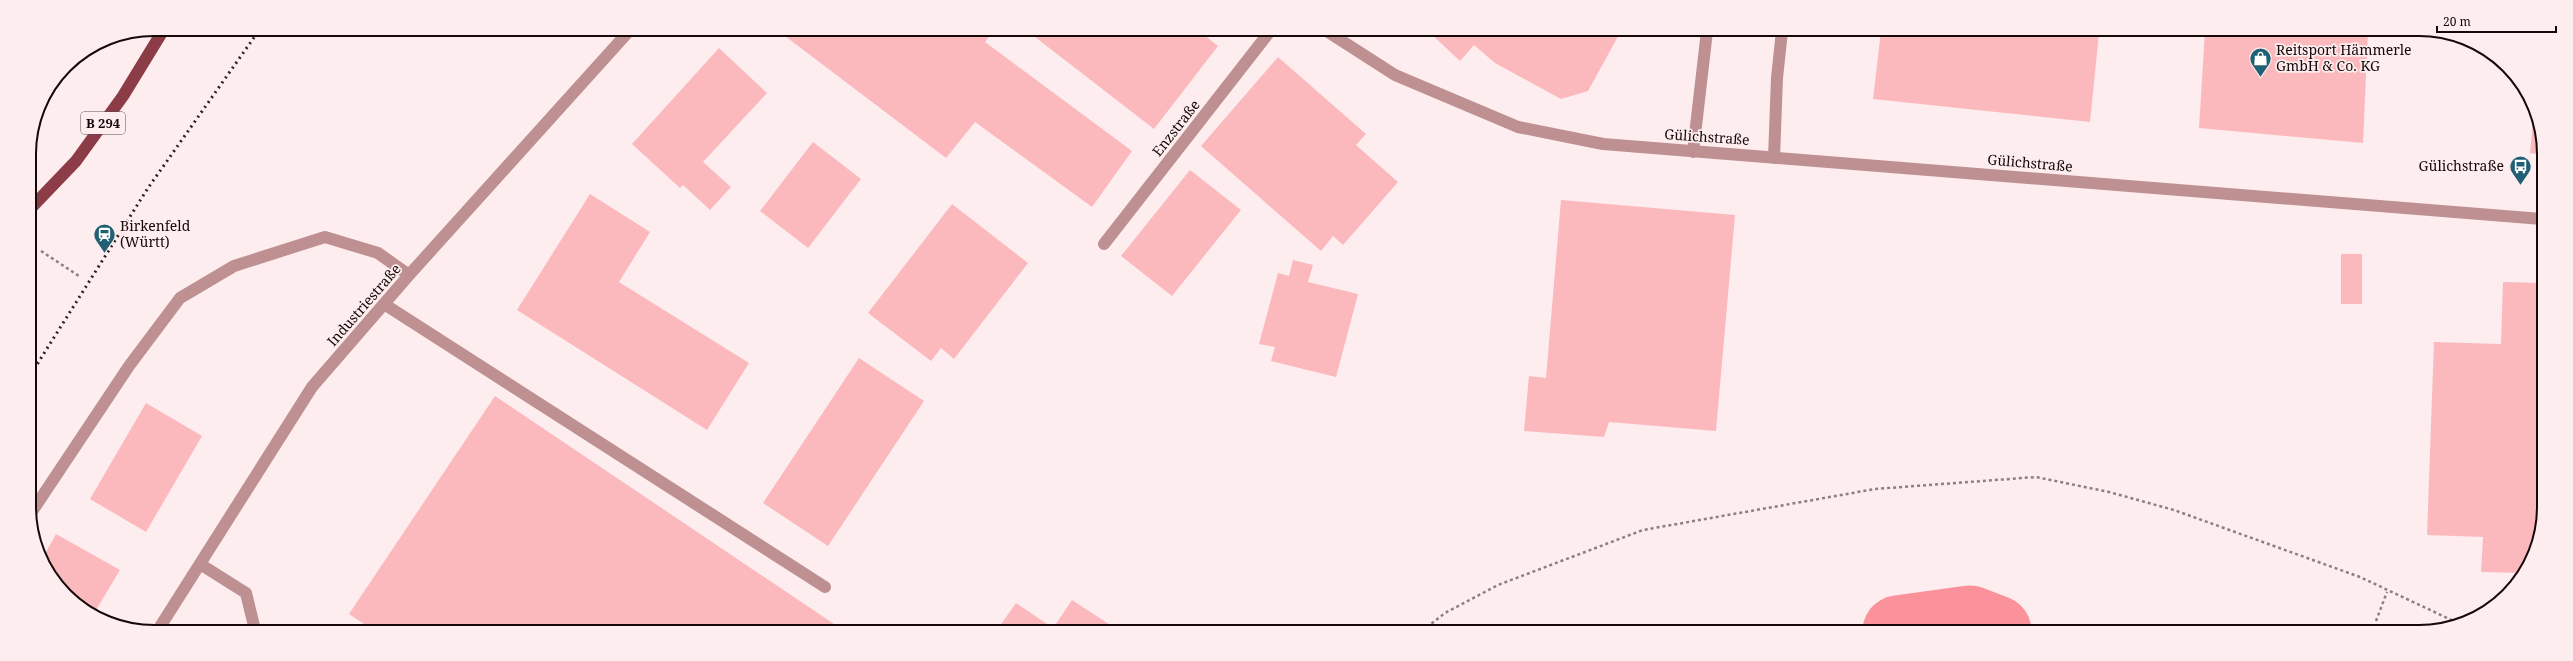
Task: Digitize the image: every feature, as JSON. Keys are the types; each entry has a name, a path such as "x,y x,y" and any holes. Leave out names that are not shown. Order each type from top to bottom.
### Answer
{"main road":[{"name":"B 294","path":"36,203 76,161 123,96 160,36"}],"street":[{"name":"Industriestraße","path":"161,625 312,387 409,275 625,36"},
{"name":"Enzstraße","path":"1104,244 1266,36"},
{"name":"Gülichstraße","path":"1334,36 1395,75 1518,127 1603,144 2537,219"},
{"path":"1693,152 1706,36"},
{"path":"1774,158 1777,78 1781,36"},
{"path":"36,506 129,366 180,298 234,266 324,237 378,253 409,275"},
{"path":"384,304 825,587"},
{"path":"200,564 246,593 254,625"}],"path":[{"path":"41,251 79,276"},
{"path":"1430,625 1445,613 1498,585 1643,530 1875,490 2036,477 2109,492 2174,510 2360,578 2387,592 2452,620"},
{"path":"2376,621 2387,592"}],"building":[{"path":"785,36 990,36 985,42 1132,151 1092,207 975,122 946,158"},
{"path":"1034,36 1206,36 1218,46 1154,129"},
{"path":"1433,36 1618,36 1588,91 1561,99 1495,63 1474,45 1460,61"},
{"path":"1880,36 2099,36 2090,122 1873,99"},
{"path":"2205,36 2368,36 2363,143 2199,128"},
{"path":"719,48 767,93 703,162 731,187 710,210 683,185 680,188 632,144"},
{"path":"1278,57 1366,134 1356,145 1398,182 1343,245 1333,236 1321,251 1201,146"},
{"path":"2533,123 2537,154 2530,153"},
{"path":"813,142 861,179 808,248 760,211"},
{"path":"1190,170 1241,210 1172,296 1121,256"},
{"path":"590,194 650,232 619,282 749,363 707,430 517,310"},
{"path":"1561,200 1735,215 1716,431 1609,422 1604,437 1524,431 1529,376 1546,378"},
{"path":"952,204 1028,263 954,359 941,348 931,361 868,313"},
{"path":"2341,254 2362,254 2362,304 2341,304"},
{"path":"1293,260 1313,265 1308,282 1358,294 1336,377 1271,361 1275,347 1259,344 1278,273 1289,276"},
{"path":"2503,282 2537,283 2536,523 2528,552 2517,573 2481,572 2483,537 2427,535 2434,342 2501,344"},
{"path":"859,358 924,401 828,546 763,503"},
{"path":"495,396 836,625 366,625 349,614"},
{"path":"146,403 202,436 146,532 90,499"},
{"path":"56,534 120,570 96,610 82,601 60,579 45,553"},
{"path":"1072,600 1110,625 1055,625"},
{"path":"1016,603 1049,625 1001,625"}],"waterway":[{"path":"1941,625 1970,621 1980,625"}],"railway":[{"path":"36,366 148,188 255,36"}],"place":[{"name":"Reitsport Hämmerle GmbH & Co. KG","path":"2260,78"},
{"name":"Gülichstraße","path":"2520,186"},
{"name":"Birkenfeld (Württ)","path":"104,254"}]}
